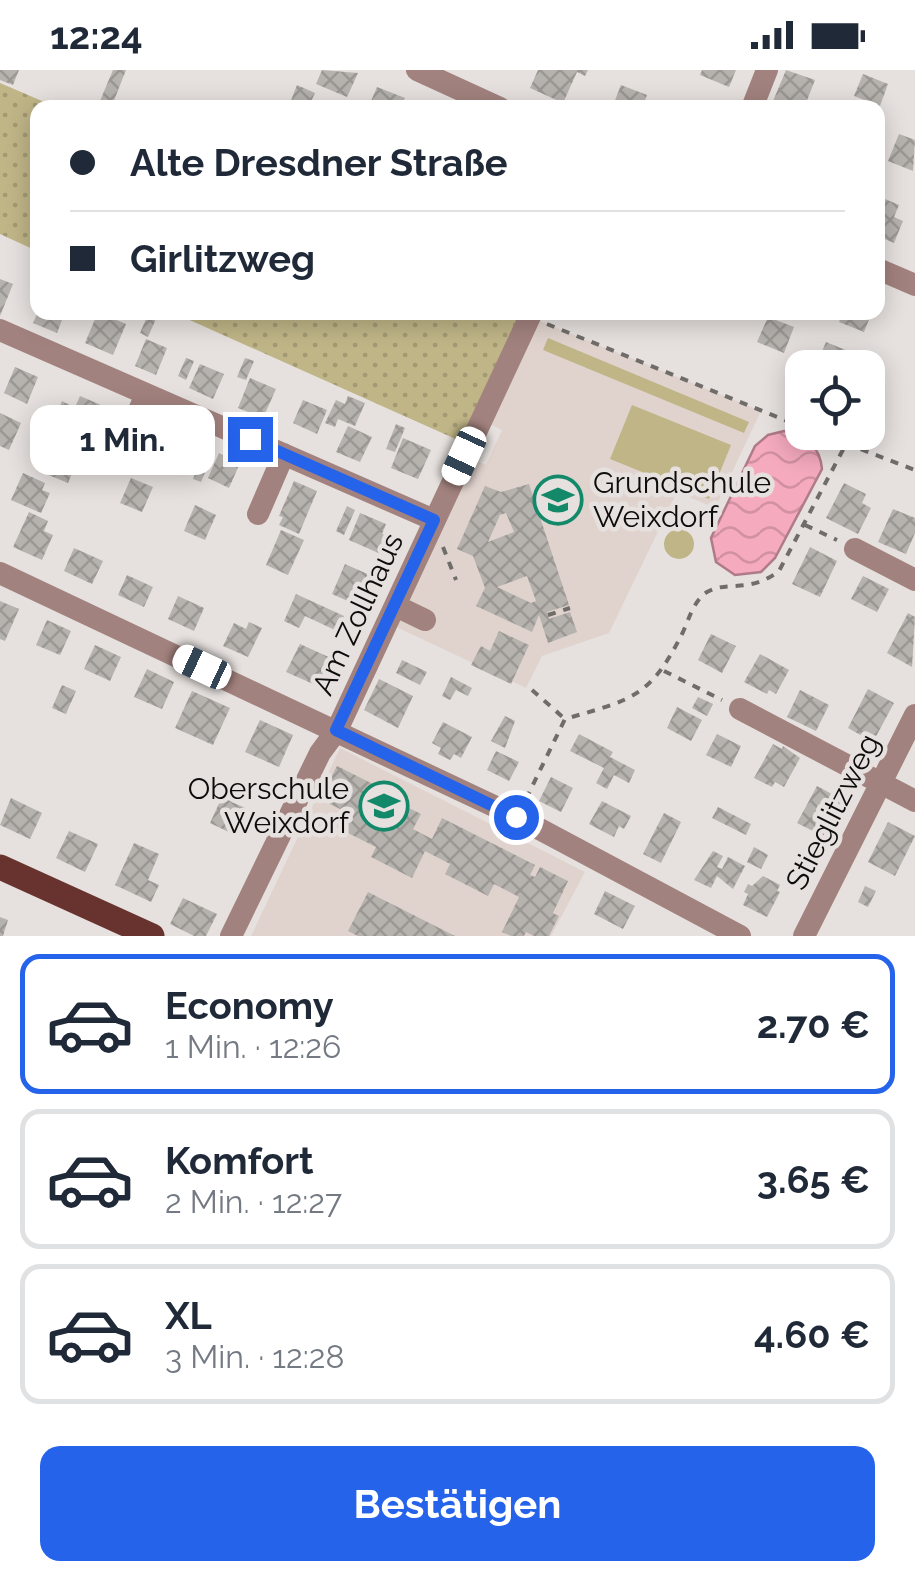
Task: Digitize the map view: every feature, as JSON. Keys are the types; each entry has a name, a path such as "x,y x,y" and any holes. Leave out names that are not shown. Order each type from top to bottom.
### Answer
{"main road":[{"path":"0,866 152,936"}],"street":[{"path":"418,70 483,100"},
{"path":"755,100 766,70"},
{"path":"885,272 915,285"},
{"name":"Am Zollhaus","path":"231,936 396,606 528,320"},
{"path":"3,339 146,394 434,520"},
{"path":"120,455 146,394"},
{"path":"258,514 284,454"},
{"path":"855,549 915,580"},
{"path":"0,572 516,817 740,936"},
{"path":"396,606 424,620"},
{"path":"740,709 915,801"},
{"name":"Stieglitzweg","path":"804,936 915,715"}],"path":[{"path":"542,320 785,420"},
{"path":"516,817 566,718 630,700 664,670 698,600 708,591 765,582 778,571 843,450"},
{"path":"862,450 915,470"},
{"path":"805,525 855,549"},
{"path":"446,554 456,580"},
{"path":"548,615 570,608"},
{"path":"664,670 740,709"},
{"path":"532,690 566,718"}],"shaded area":[{"path":"0,83 40,100 30,100 30,248 0,234"},
{"path":"190,320 517,320 469,445"},
{"name":"Grundschule Weixdorf","path":"529,320 537,320 761,411 715,508 677,492 609,633 542,656 526,688 388,623 464,456 486,465 502,430 480,419"},
{"path":"548,338 749,422 744,433 543,350"},
{"path":"632,405 731,445 709,499 610,459"},
{"path":"679,529 693,538 694,544 685,558 679,559 665,550 664,544 673,530"},
{"name":"Oberschule Weixdorf","path":"340,748 585,872 551,936 251,936"}],"water":[{"path":"785,431 785,450 815,450 822,469 775,558 761,572 735,575 716,562 711,538 755,446 768,435"}],"building":[{"path":"0,70 19,70 13,85 0,80"},
{"path":"113,70 126,70 114,100 100,100"},
{"path":"322,70 358,73 347,97 316,84"},
{"path":"538,70 588,70 585,76 577,72 564,100 530,88"},
{"path":"702,70 736,70 729,87 700,75"},
{"path":"786,70 815,80 807,100 774,100"},
{"path":"863,74 888,84 882,100 854,96"},
{"path":"297,85 315,93 312,100 291,100"},
{"path":"621,85 647,95 645,100 615,100"},
{"path":"377,87 405,98 404,100 371,100"},
{"path":"899,134 915,140 913,171 888,161"},
{"path":"885,199 899,205 894,217 903,221 894,243 885,239"},
{"path":"0,279 13,284 0,316"},
{"path":"34,320 62,320 57,333 33,323"},
{"path":"95,320 126,324 113,355 85,343"},
{"path":"146,320 155,320 148,337 140,333"},
{"path":"767,320 794,327 784,353 757,342"},
{"path":"840,320 869,320 864,332"},
{"path":"146,339 167,348 156,375 135,366"},
{"path":"826,342 846,350 823,350"},
{"path":"186,358 194,361 186,380 178,376"},
{"path":"245,358 254,361 246,380 237,377"},
{"path":"200,364 224,374 213,399 189,388"},
{"path":"15,367 38,377 27,404 4,393"},
{"path":"250,378 276,389 263,418 238,408"},
{"path":"80,396 101,405 90,430 69,421"},
{"path":"348,396 365,403 355,426 338,419 335,427 325,423 336,400 345,404"},
{"path":"303,400 327,410 317,434 293,423"},
{"path":"62,401 72,406 61,430 52,426"},
{"path":"0,413 21,423 9,450 0,446"},
{"path":"141,422 151,427 154,422 178,432 166,461 141,450 145,442 134,437"},
{"path":"396,424 405,428 395,452 386,449"},
{"path":"348,426 372,437 360,462 336,452"},
{"path":"403,438 431,450 418,479 391,468"},
{"path":"57,447 79,456 68,483 46,474"},
{"path":"206,448 214,451 201,482 193,479"},
{"path":"219,453 240,463 229,488 208,478"},
{"path":"143,455 167,465 163,474 139,463"},
{"path":"23,473 45,483 42,490 50,493 41,513 11,500"},
{"path":"131,478 153,487 142,512 120,503"},
{"path":"294,481 317,491 299,534 279,525"},
{"path":"844,483 866,494 862,503 871,508 858,534 826,518"},
{"path":"529,484 569,605 547,612 549,619 570,612 577,632 548,643 539,615 532,632 476,606 485,588 473,556 457,549 485,486 501,492","holes":["506,513 514,532 488,542 500,515","527,576 536,601 531,603 497,587"]},
{"path":"195,505 216,515 205,540 184,531"},
{"path":"347,506 355,510 344,535 336,531"},
{"path":"893,509 915,518 915,533 906,554 878,542"},
{"path":"29,512 48,521 44,531 53,535 42,560 13,547"},
{"path":"360,513 386,524 382,534 390,537 383,555 349,540"},
{"path":"281,530 304,540 288,575 266,565"},
{"path":"810,547 837,561 820,597 792,584"},
{"path":"74,548 103,561 92,584 64,571"},
{"path":"345,564 372,576 359,606 332,594"},
{"path":"127,575 153,587 144,607 118,595"},
{"path":"863,576 889,589 877,612 851,599"},
{"path":"296,594 344,616 337,631 305,616 299,628 284,621"},
{"path":"178,596 204,608 194,631 168,619"},
{"path":"0,601 19,609 5,641 0,639"},
{"path":"908,613 915,617 912,667 887,653"},
{"path":"47,620 71,631 60,655 36,645"},
{"path":"249,622 262,628 248,657 223,646 234,623 246,629"},
{"path":"499,631 529,645 511,684 471,665 481,646 490,651"},
{"path":"711,634 736,646 722,673 698,660"},
{"path":"300,644 333,659 320,687 286,672"},
{"path":"95,645 121,657 110,681 84,669"},
{"path":"760,654 789,670 776,694 769,690 767,694 744,682"},
{"path":"402,660 427,672 420,685 396,673"},
{"path":"147,669 174,682 162,709 134,697"},
{"path":"451,677 472,688 468,696 456,690 450,700 442,696"},
{"path":"379,679 413,696 398,728 364,710"},
{"path":"62,685 76,691 66,714 52,708"},
{"path":"868,689 894,703 873,742 848,728"},
{"path":"800,690 829,705 816,731 787,717"},
{"path":"192,691 230,708 213,745 175,728"},
{"path":"698,697 713,704 707,716 692,708"},
{"path":"677,707 702,720 691,741 667,728"},
{"path":"505,716 515,721 505,748 491,741"},
{"path":"260,720 293,735 279,767 245,752"},
{"path":"443,722 472,737 461,758 454,754 450,760 438,754 441,748 432,743"},
{"path":"579,734 613,752 610,757 635,770 629,783 614,775 607,789 596,783 604,768 570,751"},
{"path":"717,734 741,746 731,767 706,755"},
{"path":"773,744 800,758 784,787 775,782 772,787 754,778"},
{"path":"496,751 519,762 509,781 487,770"},
{"path":"337,766 421,814 413,829 432,839 442,818 535,865 530,875 535,877 540,867 568,881 553,913 559,916 549,936 526,932 524,936 511,936 502,932 519,897 494,884 488,896 445,874 450,864 425,851 412,878 371,857 376,847 336,827 344,811 320,799"},
{"path":"551,777 573,788 561,812 539,801"},
{"path":"817,786 843,800 823,836 797,823"},
{"path":"222,797 247,809 235,835 210,823"},
{"path":"11,798 42,813 30,839 0,825"},
{"path":"602,801 631,816 624,829 619,826 614,837 589,824"},
{"path":"718,807 751,824 746,835 712,818"},
{"path":"664,813 681,822 661,863 643,854"},
{"path":"888,822 915,836 895,876 868,862"},
{"path":"69,831 98,844 85,872 56,858"},
{"path":"134,843 159,854 148,880 159,885 151,902 115,885"},
{"path":"754,847 768,855 761,869 747,862"},
{"path":"713,851 723,856 717,867 722,869 728,857 745,866 733,889 717,876 711,888 694,880"},
{"path":"803,860 813,865 803,884 793,879"},
{"path":"763,876 780,885 767,917 743,905 748,884 752,886"},
{"path":"865,886 876,891 868,907 858,902"},
{"path":"605,891 635,906 623,929 594,914"},
{"path":"368,892 455,936 358,936 348,931"},
{"path":"183,898 217,914 206,936 194,936 170,924"},
{"path":"0,917 8,920 3,936 0,936"}],"place":[{"name":"Grundschule Weixdorf","path":"558,500"},
{"name":"Oberschule Weixdorf","path":"384,806"}],"route":[{"path":"250,439 434,520 336,730 516,817"}]}
